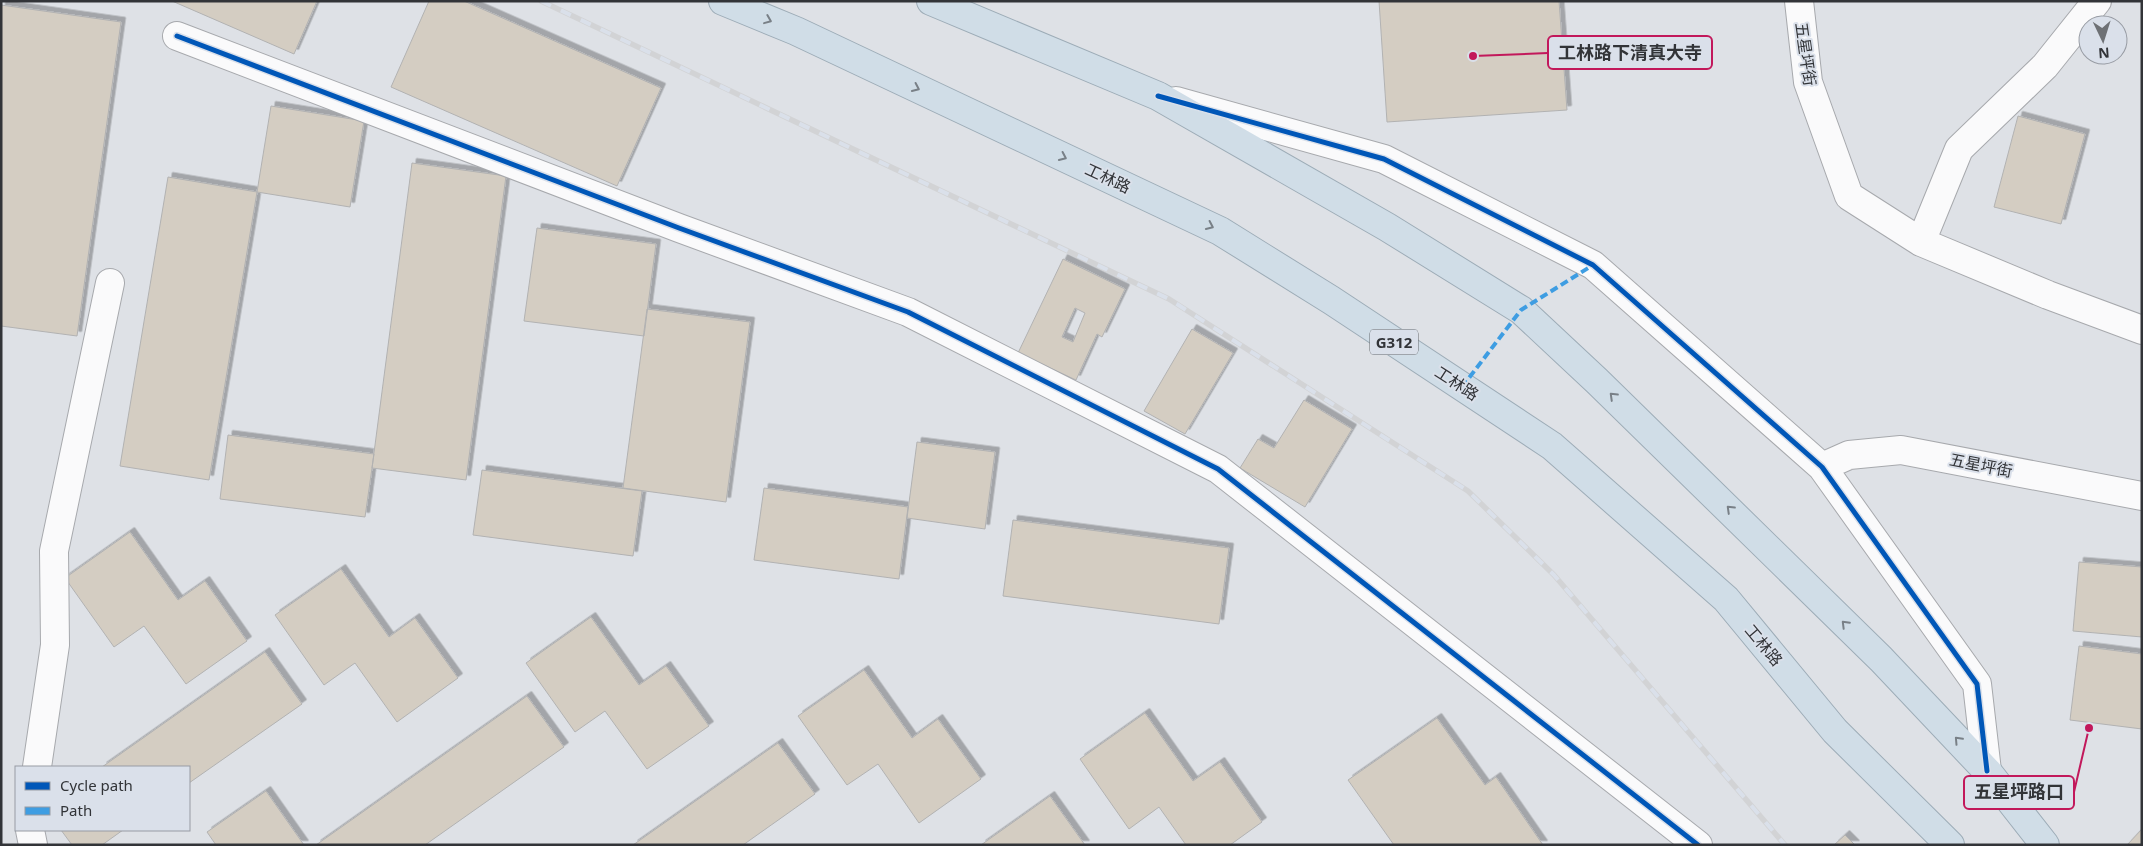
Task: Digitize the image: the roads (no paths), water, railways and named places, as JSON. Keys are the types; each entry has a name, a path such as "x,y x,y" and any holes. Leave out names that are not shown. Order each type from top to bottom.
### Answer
{"highway":[{"name":"工林路","path":"723,1 796,32 1220,231 1331,300 1552,446 1726,599 1835,731 1950,845"},
{"path":"931,1 1158,96 1387,228 1521,310 1598,381 1881,659 1987,771 2045,845"}],"street":[{"name":"五星坪街","path":"1799,1 1808,82 1849,196 1921,242 2048,295 2142,330"},
{"path":"1921,242 1959,149 2045,66 2097,1"},
{"path":"177,36 679,228 908,312 1218,469 1698,845"},
{"path":"1158,96 1384,159 1593,265 1822,467 1978,684 1987,771"},
{"path":"37,766 55,645 54,551 110,283"},
{"name":"五星坪街","path":"1822,467 1849,455 1902,450 2142,496"},
{"path":"30,831 34,845"}],"railway":[{"path":"541,1 1169,299 1468,491 1554,575 1785,845"}],"place":[{"name":"工林路下清真大寺","path":"1473,56"},
{"name":"五星坪路口","path":"2089,728"}]}
